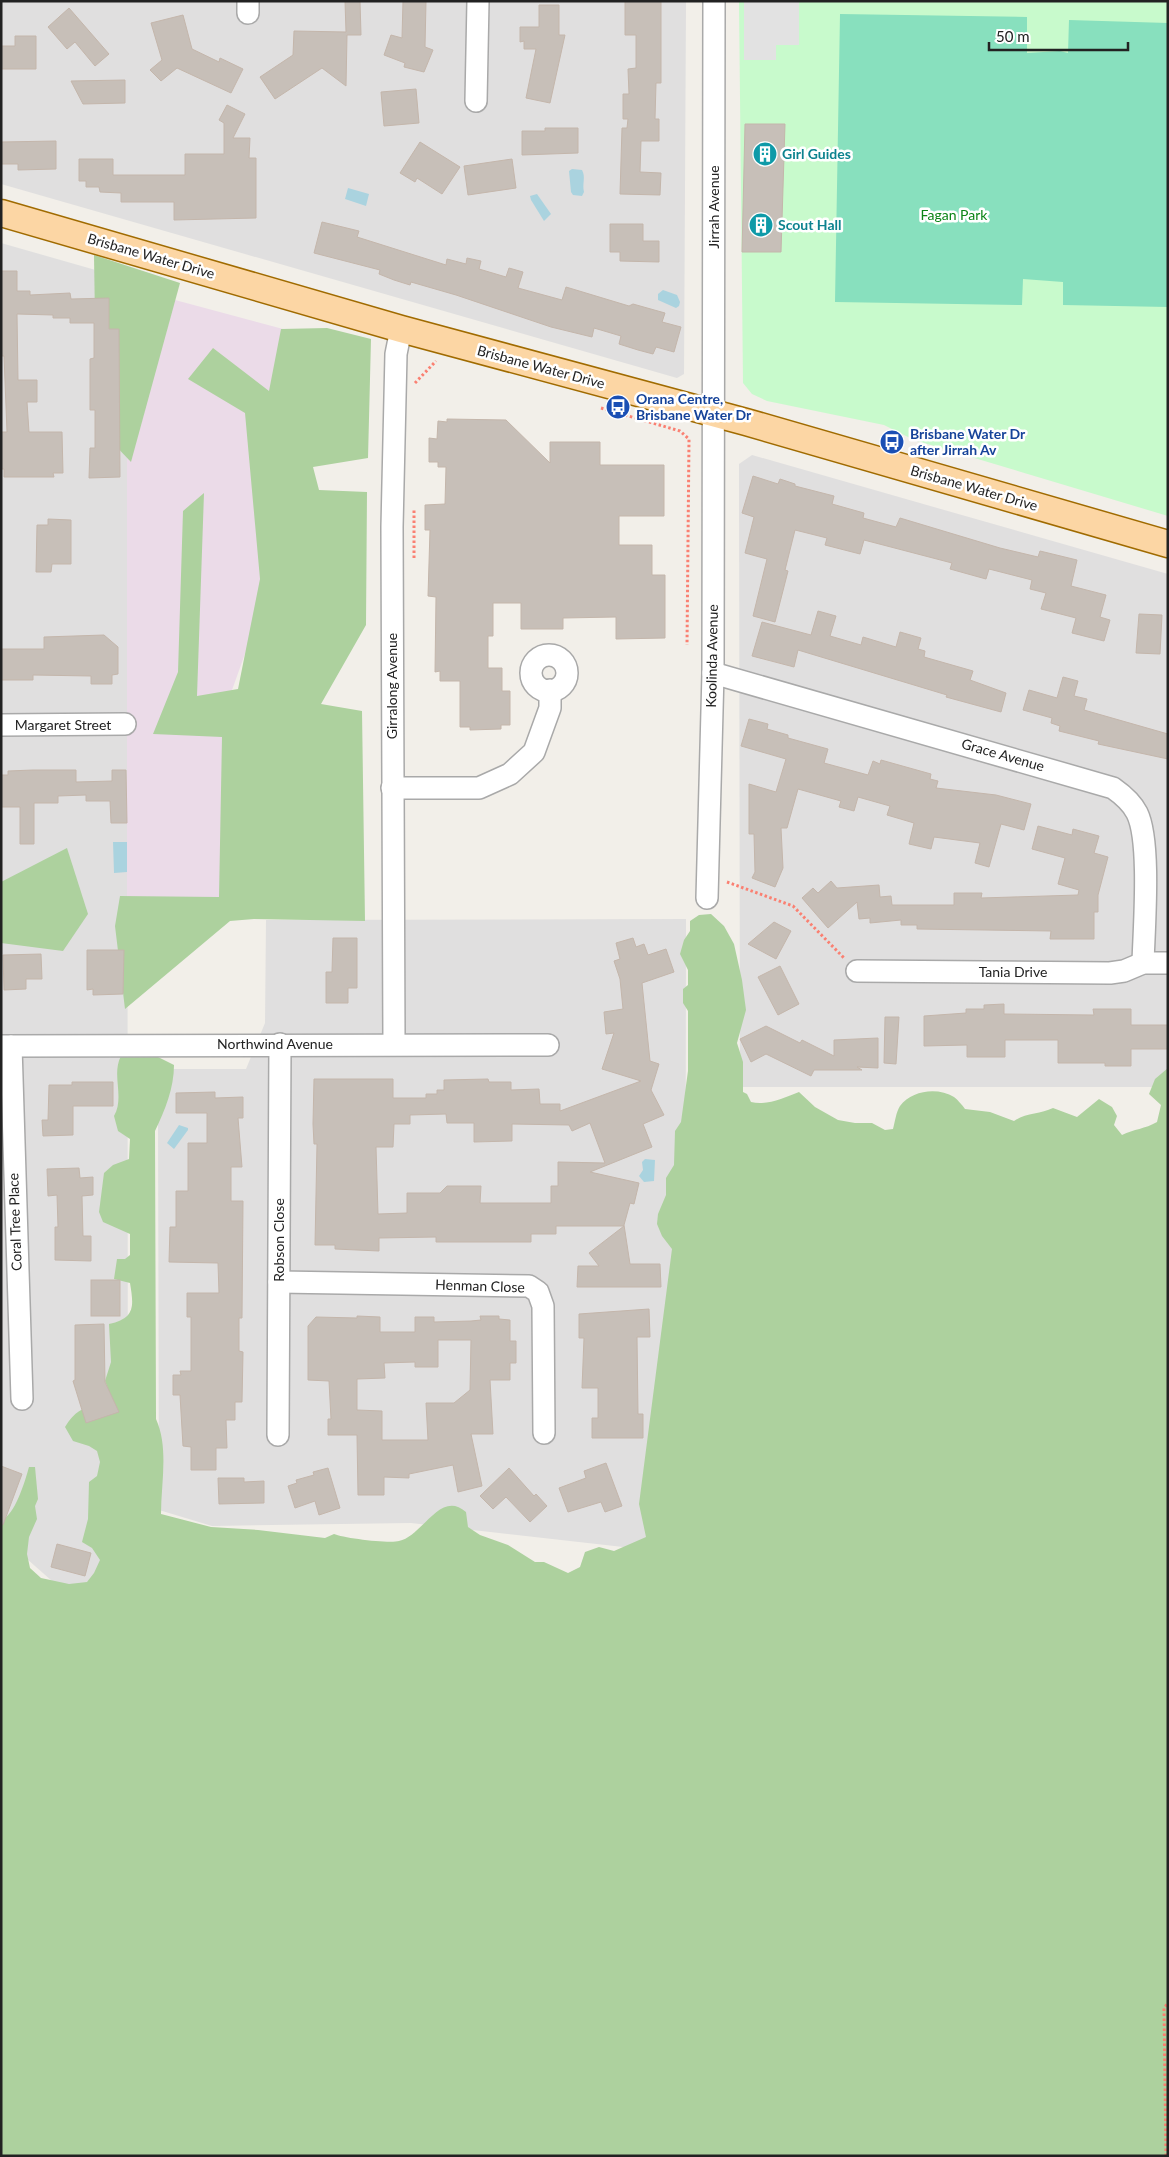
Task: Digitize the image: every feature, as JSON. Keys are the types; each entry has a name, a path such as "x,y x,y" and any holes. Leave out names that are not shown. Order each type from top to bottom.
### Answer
{"main road":[{"name":"Brisbane Water Drive","path":"1,213 402,329 714,413 1168,544"}],"street":[{"path":"476,101 478,1"},
{"name":"Jirrah Avenue","path":"714,1 714,413"},
{"name":"Girralong Avenue","path":"394,1044 392,527 396,354 402,329"},
{"name":"Koolinda Avenue","path":"707,898 713,673 714,413"},
{"name":"Grace Avenue","path":"713,673 1113,788 1122,794 1137,812 1144,840 1143,963"},
{"path":"392,788 479,788 510,774 534,752 546,725 550,708 550,690"},
{"name":"Margaret Street","path":"1,725 125,724"},
{"name":"Tania Drive","path":"857,971 1110,973 1124,971 1143,963 1168,963"},
{"name":"Robson Close","path":"278,1435 280,1044"},
{"name":"Northwind Avenue","path":"6,1046 548,1045"},
{"name":"Coral Tree Place","path":"6,1046 9,1262 22,1399"},
{"name":"Henman Close","path":"279,1282 529,1286 538,1292 542,1306 544,1433"}],"path":[{"path":"415,384 435,360 444,363"},
{"path":"594,406 680,431 689,439 687,645"},
{"path":"414,502 414,562"},
{"path":"707,875 793,906 857,971"},
{"path":"1166,2156 1164,2008 1168,2003"}],"shaded area":[{"path":"1,1 686,1 684,374 677,378 1,184"},
{"path":"744,1 799,1 799,45 776,45 776,60 744,60"},
{"path":"1,243 127,279 128,1648 1,1536"},
{"path":"149,293 298,333 270,584 227,704 229,905 127,908 127,438"},
{"path":"752,455 1168,574 1168,1087 740,1087 739,464"},
{"path":"686,919 685,1554 411,1523 212,1526 159,1510 158,1122 172,1069 246,1069 265,1023 266,920"}],"green space":[{"name":"Fagan Park","path":"739,1 1168,1 1168,516 914,440 884,425 767,401 752,394 743,383"},
{"path":"840,14 1027,17 1027,53 1060,51 1068,53 1069,20 1168,23 1168,307 1063,305 1063,282 1023,279 1022,305 835,302"},
{"path":"94,255 180,283 131,462 112,442 95,320"},
{"path":"327,328 371,339 368,458 313,467 319,490 367,492 366,625 321,704 362,711 365,921 254,919 230,921 125,1009 115,926 120,896 219,897 222,737 153,734 178,672 183,511 204,493 197,696 238,689 260,579 245,413 188,379 213,348 269,391 281,329"},
{"path":"67,848 88,914 63,951 1,943 1,882"},
{"path":"711,914 724,926 734,944 742,980 746,1010 737,1043 743,1062 743,1092 747,1094 751,1102 769,1102 799,1092 815,1107 838,1120 872,1123 885,1130 893,1129 900,1106 911,1096 918,1093 933,1091 948,1094 955,1098 965,1109 990,1112 1014,1121 1023,1116 1053,1108 1077,1117 1099,1099 1112,1107 1117,1116 1114,1125 1122,1135 1157,1122 1161,1105 1149,1094 1155,1079 1168,1068 1168,2156 1,2156 1,1520 11,1512 15,1505 29,1467 35,1467 38,1499 35,1506 37,1519 29,1537 27,1554 30,1568 41,1578 69,1584 87,1582 94,1573 100,1560 92,1548 82,1542 88,1519 89,1482 97,1476 100,1462 97,1451 89,1446 73,1441 65,1427 70,1419 86,1408 116,1409 105,1381 111,1362 109,1324 118,1322 128,1315 132,1305 130,1283 114,1279 117,1259 125,1259 130,1255 130,1234 103,1222 99,1212 104,1173 113,1165 129,1159 130,1139 118,1131 114,1116 118,1101 117,1071 121,1056 158,1057 174,1065 174,1074 168,1099 155,1131 156,1419 160,1430 163,1454 161,1514 211,1527 258,1530 325,1538 334,1534 366,1540 394,1542 408,1537 440,1510 448,1506 457,1506 466,1512 468,1527 480,1535 508,1545 535,1562 544,1562 568,1573 580,1567 585,1552 599,1547 614,1551 646,1537 639,1504 672,1249 662,1236 657,1224 658,1214 666,1195 666,1178 674,1165 675,1131 681,1122 688,1071 688,1011 683,1003 683,989 688,985 688,970 680,954 684,940 690,931 690,921 699,915"}],"water":[{"path":"572,169 582,170 584,192 582,196 573,195 571,192 569,171"},
{"path":"348,188 369,194 366,206 345,199"},
{"path":"537,194 551,214 544,221 531,200 530,196"},
{"path":"663,290 677,295 680,302 679,306 676,308 658,300 658,294"},
{"path":"113,842 127,842 127,872 114,873"},
{"path":"179,1125 188,1128 188,1130 174,1149 167,1143"},
{"path":"645,1159 655,1160 654,1181 644,1182 639,1176 643,1170 642,1162"}],"building":[{"path":"345,1 360,1 361,35 347,35 346,86 322,68 275,99 260,77 293,55 294,31 346,32"},
{"path":"403,1 426,1 425,47 433,50 424,72 404,67 405,63 384,55 391,35 402,38"},
{"path":"625,1 661,1 661,83 656,83 655,119 659,119 659,141 641,141 640,172 661,173 660,195 620,194 622,128 627,128 628,119 623,119 623,94 629,94 628,69 636,68 636,35 625,35"},
{"path":"539,5 559,5 559,35 565,35 550,103 526,98 536,49 524,49 524,41 520,42 520,27 539,27"},
{"path":"69,8 109,54 95,66 75,42 67,49 48,27"},
{"path":"183,15 192,49 219,62 220,58 243,69 231,93 177,68 161,81 150,70 162,60 151,23"},
{"path":"15,36 36,36 36,69 1,69 1,46 15,46"},
{"path":"125,80 125,103 83,104 71,81"},
{"path":"416,89 419,123 384,126 381,92"},
{"path":"227,105 245,114 233,138 250,138 249,158 256,158 256,218 174,220 174,202 121,202 121,193 100,192 99,187 86,187 86,181 79,181 79,159 113,159 113,175 185,175 185,154 224,154 224,123 219,120"},
{"path":"745,124 785,124 781,252 742,252"},
{"path":"545,128 578,128 578,153 522,155 522,131 545,131"},
{"path":"56,141 56,169 18,170 18,164 1,164 1,142"},
{"path":"420,142 460,167 442,194 417,178 415,182 400,173"},
{"path":"512,159 516,188 468,195 464,166"},
{"path":"322,222 359,231 357,237 446,265 447,259 466,264 467,258 481,261 479,269 506,277 509,268 523,272 518,288 562,300 566,287 629,306 633,304 665,313 662,322 681,327 674,352 656,347 653,354 638,350 619,344 621,336 594,328 592,337 551,327 456,295 411,282 410,285 394,280 379,274 380,270 314,253"},
{"path":"610,224 643,224 643,241 659,241 659,262 620,261 620,252 610,252"},
{"path":"1,271 17,271 17,291 30,291 30,295 70,293 71,299 109,298 109,329 119,329 120,477 89,478 90,448 95,448 95,410 90,410 90,359 94,358 94,323 70,323 70,318 53,318 53,315 17,314 18,380 37,380 37,402 27,402 29,432 62,432 63,473 53,473 54,477 4,477 4,469 1,469 1,432 7,432 4,356 1,356"},
{"path":"447,419 506,420 550,463 550,442 600,442 600,465 664,465 664,516 619,516 619,545 652,545 652,575 665,575 665,638 616,639 616,617 563,618 563,629 521,629 521,603 493,603 493,636 488,636 488,668 502,668 502,691 510,691 510,725 501,725 501,729 470,730 470,727 460,727 460,681 440,681 440,671 435,672 436,597 428,596 430,530 425,530 425,505 445,504 446,467 438,467 438,462 429,462 429,438 437,439 438,421 447,422"},
{"path":"753,476 778,484 780,479 795,484 795,486 834,496 832,504 864,513 863,518 896,527 900,518 1000,548 1038,557 1040,551 1077,560 1071,586 1106,595 1100,617 1110,620 1104,641 1072,633 1076,618 1041,609 1046,593 1030,589 1032,580 989,569 986,579 950,569 952,563 864,540 860,554 825,545 827,538 795,530 785,570 788,571 775,622 753,616 767,559 745,553 754,517 742,513"},
{"path":"48,519 71,520 71,564 52,564 51,572 36,572 37,525 48,525"},
{"path":"818,611 836,616 830,636 861,645 863,637 896,647 900,632 921,638 918,649 925,651 924,657 973,671 970,680 1006,693 1001,712 946,697 947,695 798,650 794,667 752,656 762,622 811,635"},
{"path":"1139,614 1162,615 1160,654 1136,653"},
{"path":"104,635 118,647 118,674 112,675 112,684 91,684 91,676 33,675 33,680 1,680 1,649 44,649 44,637"},
{"path":"1063,677 1078,681 1074,696 1087,699 1084,710 1168,734 1168,759 1098,744 1099,741 1059,731 1060,726 1051,723 1052,718 1023,710 1029,690 1057,698"},
{"path":"749,719 768,724 767,729 788,735 788,738 828,749 824,763 868,775 873,761 880,764 881,760 931,774 930,779 938,781 936,788 996,795 1031,804 1024,830 1001,824 989,867 975,863 980,843 934,837 931,849 909,844 914,823 887,815 890,806 858,797 854,811 839,807 841,801 798,789 787,828 781,828 783,868 775,887 752,878 755,872 754,834 749,834 749,784 776,792 786,759 741,746"},
{"path":"76,770 76,782 112,781 112,770 126,770 127,823 111,823 110,801 86,801 86,795 58,796 58,803 34,803 34,844 20,844 20,807 1,807 1,775 8,775 8,771"},
{"path":"1038,826 1072,835 1073,829 1099,836 1094,853 1108,857 1098,895 1098,912 1094,912 1094,939 1050,939 1051,931 917,929 917,925 901,925 901,920 870,923 870,918 859,919 857,902 828,928 802,898 813,888 818,893 831,881 837,888 879,885 880,897 891,896 892,905 954,905 954,893 982,893 981,898 1078,895 1079,890 1058,884 1065,858 1032,849"},
{"path":"774,922 791,931 776,959 748,944"},
{"path":"333,938 357,938 357,988 348,988 348,1003 326,1003 326,972 332,972"},
{"path":"633,938 636,947 644,944 648,955 666,949 674,972 642,983 650,1061 659,1064 651,1090 664,1115 643,1124 652,1147 590,1172 639,1183 634,1204 630,1203 624,1225 630,1264 660,1264 661,1287 577,1287 578,1266 599,1266 589,1253 624,1226 556,1226 556,1234 531,1234 531,1242 436,1242 436,1237 379,1238 379,1251 335,1249 335,1245 315,1245 317,1144 314,1144 313,1124 314,1079 393,1079 393,1098 426,1098 426,1094 437,1094 437,1090 444,1090 444,1080 488,1079 489,1082 511,1082 511,1090 539,1089 540,1104 560,1104 560,1111 641,1081 602,1069 614,1033 606,1034 604,1012 623,1009 620,979 614,961 620,959 616,943","holes":["446,1114 447,1123 474,1123 474,1142 512,1141 512,1124 569,1125 572,1131 590,1123 605,1163 558,1162 558,1186 551,1186 551,1203 480,1203 481,1186 447,1186 440,1193 407,1193 407,1213 378,1214 376,1147 393,1147 394,1124 410,1124 410,1115"]},
{"path":"87,950 124,950 123,994 93,995 93,989 87,990"},
{"path":"41,954 42,979 26,979 26,989 4,990 3,955"},
{"path":"780,966 799,1004 778,1015 758,977"},
{"path":"1004,1004 1004,1014 1094,1015 1093,1009 1131,1009 1131,1025 1168,1025 1168,1049 1131,1049 1131,1066 1105,1066 1105,1063 1058,1063 1058,1040 1005,1040 1005,1057 967,1057 967,1045 924,1046 924,1016 966,1013 966,1009 984,1009 984,1005"},
{"path":"885,1017 899,1017 896,1064 884,1063"},
{"path":"766,1026 800,1043 802,1040 834,1056 834,1040 878,1038 878,1068 857,1067 862,1070 814,1070 811,1076 766,1054 751,1062 740,1039"},
{"path":"72,1082 113,1082 113,1106 73,1106 73,1135 43,1136 42,1120 48,1120 49,1085 72,1085"},
{"path":"215,1092 215,1098 243,1097 243,1118 238,1118 242,1167 231,1167 231,1201 243,1201 242,1318 239,1318 239,1351 243,1352 242,1402 235,1402 235,1420 226,1420 227,1448 216,1448 216,1470 191,1470 191,1447 183,1446 180,1395 173,1395 173,1375 181,1375 180,1371 191,1371 191,1317 187,1317 187,1293 219,1293 218,1263 169,1262 170,1227 176,1227 176,1191 188,1191 188,1143 207,1143 207,1113 176,1113 176,1093"},
{"path":"79,1168 80,1178 93,1177 93,1195 82,1196 83,1236 91,1236 91,1261 55,1260 55,1227 58,1227 57,1195 48,1196 47,1169"},
{"path":"91,1280 120,1280 120,1316 91,1316"},
{"path":"649,1309 650,1337 637,1337 638,1414 643,1414 643,1438 592,1438 592,1418 598,1418 598,1388 582,1388 584,1338 579,1338 579,1314"},
{"path":"357,1316 380,1317 380,1332 415,1332 415,1317 434,1317 434,1322 481,1320 480,1316 499,1316 499,1319 510,1320 510,1341 516,1341 516,1363 510,1363 510,1380 490,1380 493,1434 471,1434 482,1486 458,1492 453,1465 409,1474 409,1478 384,1477 384,1495 358,1495 357,1435 328,1435 328,1419 331,1419 329,1381 308,1380 308,1326 316,1317 357,1318","holes":["438,1340 471,1340 470,1390 454,1403 426,1403 428,1440 382,1440 382,1411 357,1410 357,1379 385,1378 384,1363 415,1362 415,1367 438,1367"]},
{"path":"104,1324 105,1382 119,1412 86,1423 73,1381 75,1380 75,1325"},
{"path":"606,1463 622,1506 605,1512 601,1502 568,1512 559,1488 586,1478 584,1471"},
{"path":"1,1466 22,1474 3,1525 1,1524"},
{"path":"328,1468 340,1508 319,1515 315,1501 295,1508 288,1486 297,1483 296,1480 314,1475 313,1472"},
{"path":"509,1468 534,1496 536,1494 547,1506 530,1522 506,1497 493,1509 480,1496"},
{"path":"218,1478 244,1478 244,1482 264,1481 264,1503 219,1504"},
{"path":"57,1544 91,1553 85,1576 51,1567"}],"place":[{"name":"Girl Guides","path":"765,154"},
{"name":"Scout Hall","path":"761,225"},
{"name":"Orana Centre, Brisbane Water Dr","path":"618,407"},
{"name":"Brisbane Water Dr after Jirrah Av","path":"892,442"}]}
